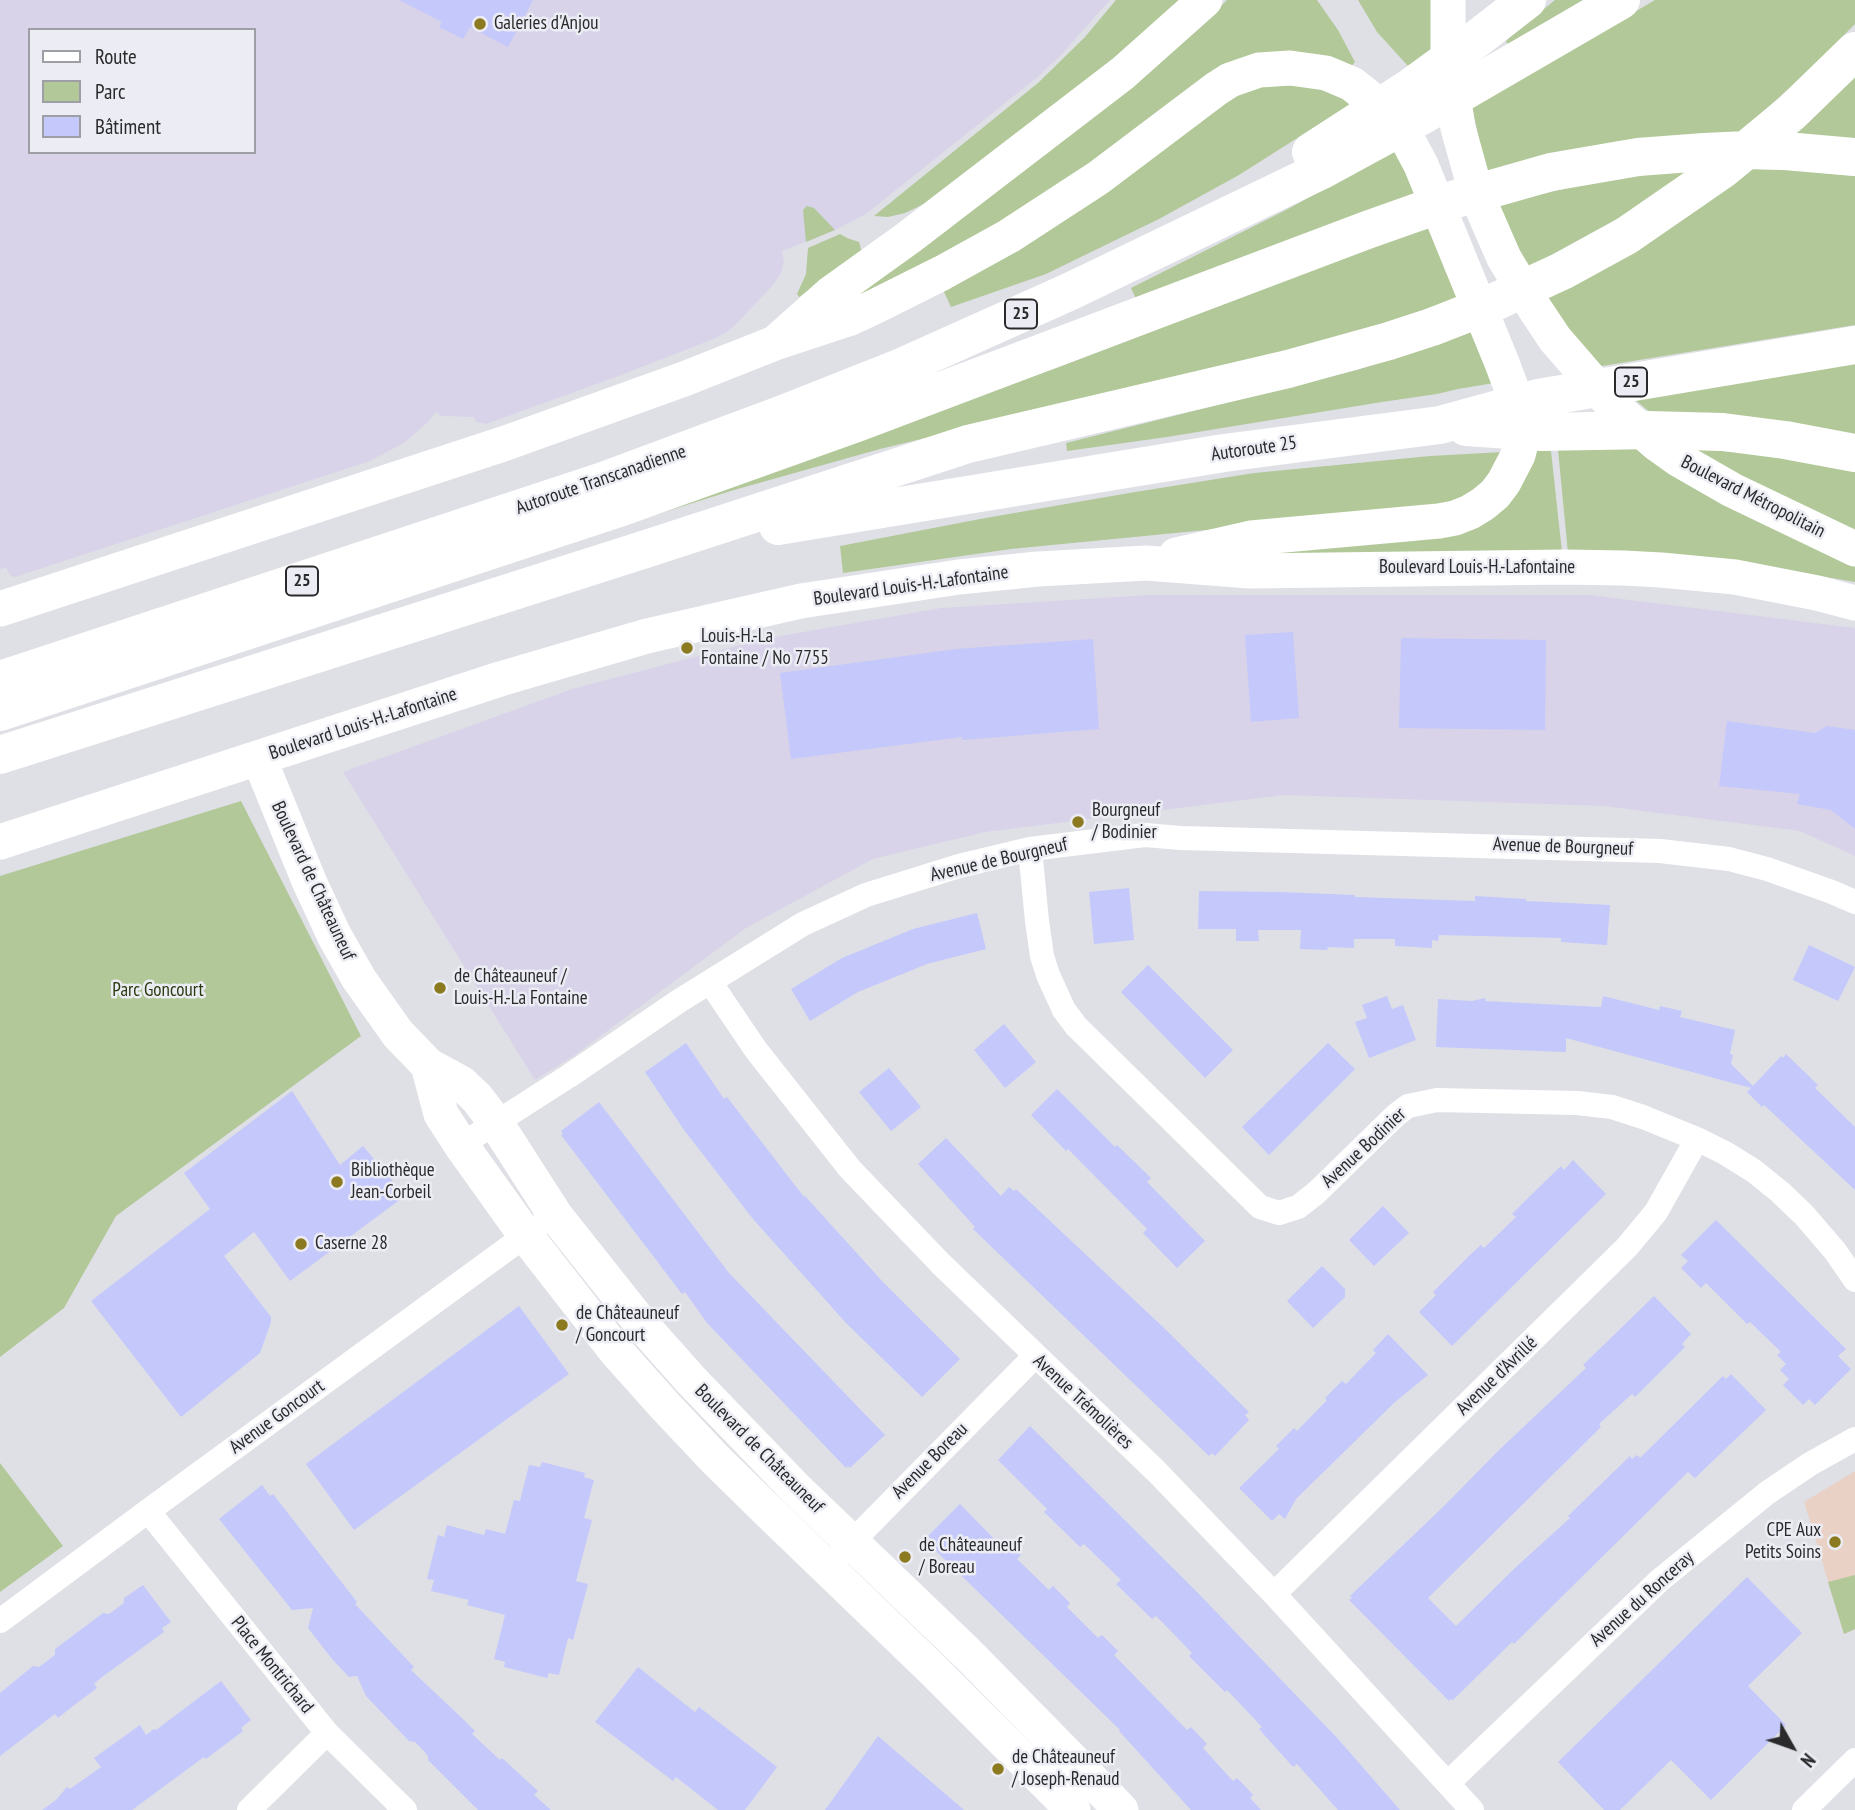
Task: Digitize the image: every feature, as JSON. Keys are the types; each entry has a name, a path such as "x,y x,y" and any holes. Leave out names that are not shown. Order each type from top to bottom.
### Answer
{"highway":[{"path":"1274,185 1527,0"},
{"path":"1274,185 1343,159 1412,122 1621,0"},
{"path":"652,547 968,444 1288,369 1432,327 1498,300 1562,271 1626,236 1723,169 1791,113 1855,51"},
{"path":"0,712 628,505 870,418 1335,242 1494,187 1618,159 1668,154 1747,150 1855,157"},
{"name":"Autoroute Transcanadienne","path":"0,680 603,481 772,419 941,350 1070,291 1184,235 1274,185"},
{"name":"Autoroute 25","path":"652,547 1163,462 1456,423 1538,398 1855,345"},
{"path":"1456,423 1539,432 1723,432 1855,453"},
{"name":"25","path":"0,755 652,547"}],"main road":[{"path":"775,343 830,294 1123,73 1205,0"},
{"name":"Boulevard Métropolitain","path":"1448,0 1448,57 1452,88 1458,128 1477,196 1504,258 1555,339 1614,406 1678,459 1732,490 1855,549"},
{"path":"0,609 531,434 775,343 848,319 942,273 1009,236 1098,178 1230,80 1259,70 1290,68 1326,73 1352,84 1397,120 1421,165 1520,411 1522,439 1515,463 1494,494 1483,504 1455,518 1251,538 1146,563"},
{"name":"Boulevard Louis-H.-Lafontaine","path":"0,842 556,661 647,636 822,597 959,577 1073,566 1146,563 1250,571 1565,567 1661,570 1735,577 1855,603"},
{"name":"Boulevard de Châteauneuf","path":"259,758 334,935 359,979 398,1034 428,1065 461,1083 477,1098 555,1215 643,1326 691,1380 796,1489 969,1655 1084,1771 1114,1807"},
{"name":"Boulevard de Châteauneuf","path":"428,1065 441,1114 461,1145 526,1236 615,1350 751,1495 933,1670 1061,1806"},
{"path":"1061,1806 1084,1771"}],"street":[{"name":"Avenue de Bourgneuf","path":"461,1145 679,1001 803,924 866,895 959,866 1030,849 1145,835 1660,850 1729,859 1767,869 1832,891 1855,902"},
{"name":"Avenue Bodinier","path":"1030,849 1042,956 1064,1010 1076,1027 1260,1207 1279,1213 1298,1207 1408,1105 1437,1100 1577,1103 1612,1107 1697,1139 1754,1171 1780,1192 1820,1233 1855,1280"},
{"name":"Avenue Trémolières","path":"710,982 756,1050 850,1169 904,1227 1157,1472 1274,1594 1472,1810"},
{"name":"Avenue d'Avrillé","path":"1274,1594 1627,1247 1656,1212 1697,1139"},
{"name":"Avenue Goncourt","path":"0,1620 555,1215"},
{"name":"Avenue Boreau","path":"828,1569 852,1541 1035,1356"},
{"name":"Avenue du Ronceray","path":"1448,1783 1688,1556 1767,1493 1810,1464 1855,1439"},
{"name":"Place Montrichard","path":"148,1511 327,1733 405,1810"},
{"path":"249,1810 327,1733"},
{"path":"1804,1810 1855,1760"}],"shaded area":[{"path":"0,0 1110,0 1059,57 1034,80 866,214 835,230 782,251 784,262 773,285 738,322 716,338 486,424 476,422 474,417 441,416 436,412 404,443 370,461 15,577 11,576 6,568 1,569"},
{"path":"1149,595 1590,595 1855,628 1855,856 1800,831 1603,806 1284,795 985,832 873,859 746,928 575,1055 535,1080 343,772 572,689 763,639 941,608"},
{"name":"CPE Aux Petits Soins","path":"1855,1471 1855,1629 1844,1634 1804,1502"}],"green space":[{"path":"1116,0 1182,0 1094,75 930,201 905,213 888,217 874,216 1038,83 1085,37"},
{"path":"1227,0 1317,0 1338,30 1355,62 1351,67 1306,56 1086,170 993,229 845,304 1201,25"},
{"path":"1358,0 1432,0 1432,51 1408,66 1377,32"},
{"path":"1555,0 1583,0 1507,43 1509,38"},
{"path":"1655,0 1855,0 1855,24 1801,78 1740,132 1486,171 1472,107"},
{"path":"1855,77 1855,139 1794,133"},
{"path":"1296,83 1324,88 1354,102 1239,175 1159,219 1046,274 951,307 943,290 1226,100 1264,85"},
{"path":"1398,149 1417,193 1136,299 1131,288 1286,210"},
{"path":"1752,169 1855,176 1855,325 1596,367 1547,299 1651,240"},
{"path":"1689,170 1626,214 1528,268 1498,204 1603,180"},
{"path":"807,206 814,208 835,230 806,242 803,210"},
{"path":"1428,226 1459,298 1335,339 880,449 734,490 617,527 1059,367"},
{"path":"840,234 859,242 862,253 799,297 797,294 806,274 808,248"},
{"path":"1472,332 1494,383 1067,451 1066,443 1357,370"},
{"path":"1855,362 1855,436 1651,413 1634,399"},
{"path":"1641,449 1855,566 1855,582 1734,561 1568,553 1558,450"},
{"path":"1692,449 1751,453 1855,470 1855,532 1751,482"},
{"path":"1536,451 1551,451 1562,552 1266,555 1266,548 1422,538"},
{"path":"1503,452 1496,468 1474,493 1432,508 1011,549 843,573 840,546 980,519 1254,473 1430,456"},
{"name":"Parc Goncourt","path":"241,801 361,1036 116,1216 64,1308 0,1357 0,876"},
{"path":"0,1463 63,1546 0,1592"},
{"path":"1855,1575 1855,1629 1844,1634 1828,1582"}],"building":[{"name":"Galeries d'Anjou","path":"399,0 533,0 508,47 470,27 463,39 439,27 442,22"},
{"path":"1293,632 1299,718 1251,722 1245,635"},
{"path":"1401,638 1546,640 1545,730 1399,728"},
{"path":"1093,639 1099,729 962,740 962,737 791,759 780,673 956,649"},
{"path":"1727,721 1815,733 1827,726 1855,730 1855,829 1831,810 1797,804 1800,794 1719,786"},
{"path":"1129,888 1134,940 1094,944 1089,892"},
{"path":"1199,891 1475,901 1475,896 1610,905 1607,945 1561,942 1561,938 1439,935 1438,941 1432,940 1432,948 1395,946 1395,939 1354,939 1354,948 1300,949 1301,930 1258,930 1259,941 1236,941 1236,929 1198,929"},
{"path":"977,913 986,949 927,964 858,992 810,1021 791,989 842,958 913,929"},
{"path":"1809,945 1855,967 1838,1001 1793,980"},
{"path":"1148,965 1233,1050 1205,1078 1121,992"},
{"path":"1387,996 1392,1009 1403,1005 1416,1040 1369,1058 1355,1022 1367,1018 1362,1005"},
{"path":"1603,996 1659,1010 1660,1006 1682,1011 1680,1017 1735,1030 1730,1054 1733,1055 1731,1064 1753,1086 1786,1054 1818,1085 1815,1088 1855,1127 1855,1190 1764,1105 1762,1107 1747,1092 1751,1088 1566,1038 1566,1052 1436,1047 1438,999 1472,1001 1485,998 1485,1001 1601,1007"},
{"path":"1004,1024 1036,1062 1005,1088 974,1050"},
{"path":"686,1043 724,1099 727,1097 804,1197 960,1359 922,1397 846,1323 753,1219 684,1130 645,1072"},
{"path":"1328,1043 1355,1069 1269,1155 1242,1127"},
{"path":"889,1068 921,1107 891,1131 859,1092"},
{"path":"1057,1089 1115,1147 1117,1145 1151,1178 1147,1182 1205,1241 1177,1268 1143,1233 1147,1229 1031,1115"},
{"name":"Caserne 28","path":"292,1091 340,1165 363,1146 405,1196 290,1281 254,1232 224,1256 271,1317 271,1322 260,1353 181,1417 91,1301 210,1209 184,1173"},
{"path":"599,1102 729,1273 885,1435 850,1468 846,1468 707,1323 561,1135 561,1131"},
{"path":"946,1138 1001,1196 1009,1187 1014,1191 1016,1189 1249,1412 1245,1415 1249,1420 1215,1456 1212,1453 1209,1456 973,1229 975,1227 918,1164"},
{"path":"1573,1160 1606,1194 1452,1346 1419,1312 1436,1295 1433,1292 1470,1255 1481,1245 1484,1248 1516,1217 1512,1214 1529,1197 1561,1166 1564,1170"},
{"path":"1383,1206 1409,1233 1374,1266 1349,1240"},
{"path":"1716,1220 1846,1349 1838,1356 1851,1369 1815,1405 1809,1399 1803,1405 1783,1385 1789,1379 1780,1370 1786,1364 1777,1355 1781,1352 1750,1322 1747,1324 1706,1283 1701,1288 1681,1268 1688,1261 1681,1255"},
{"path":"1322,1266 1345,1289 1345,1297 1313,1328 1287,1301"},
{"path":"1654,1296 1691,1334 1682,1344 1685,1347 1635,1397 1632,1394 1599,1424 1601,1427 1428,1598 1456,1626 1570,1518 1568,1516 1630,1456 1632,1459 1637,1455 1640,1458 1723,1376 1726,1379 1731,1374 1766,1410 1695,1478 1688,1472 1514,1644 1512,1642 1449,1701 1349,1600 1352,1598 1350,1596 1586,1368 1583,1365"},
{"path":"519,1306 569,1374 354,1530 306,1464"},
{"path":"1388,1334 1428,1375 1395,1402 1296,1499 1285,1519 1279,1514 1272,1521 1239,1488 1279,1449 1276,1446 1294,1428 1297,1431 1342,1381 1346,1384 1376,1353 1373,1350"},
{"path":"1030,1426 1197,1592 1339,1740 1400,1810 1338,1810 1297,1764 1293,1767 1259,1729 1262,1727 1227,1690 1225,1692 1189,1656 1192,1653 1164,1624 1156,1616 1152,1619 1116,1584 1121,1580 1084,1544 1080,1547 1044,1512 1047,1509 998,1460"},
{"path":"542,1462 585,1473 584,1477 594,1480 584,1518 592,1520 576,1581 588,1584 573,1640 568,1638 559,1675 549,1673 547,1678 504,1667 505,1662 494,1659 505,1615 467,1605 469,1600 431,1591 434,1580 427,1579 438,1535 444,1537 447,1525 484,1535 486,1529 505,1534 514,1500 520,1501 529,1465 540,1467"},
{"path":"262,1485 270,1496 273,1494 357,1602 355,1604 414,1667 411,1670 475,1731 472,1734 538,1791 534,1795 551,1810 478,1810 428,1760 422,1749 415,1742 409,1741 366,1696 357,1676 349,1677 332,1659 308,1628 313,1608 292,1610 219,1519"},
{"path":"960,1504 998,1543 1003,1538 1021,1555 1017,1559 1049,1590 1053,1586 1070,1603 1067,1607 1098,1638 1102,1635 1118,1651 1114,1655 1187,1730 1191,1727 1207,1744 1203,1748 1233,1781 1237,1778 1246,1787 1253,1795 1250,1798 1261,1810 1191,1810 1120,1730 932,1547 936,1543 928,1536"},
{"path":"1747,1577 1802,1633 1748,1686 1786,1725 1711,1800 1671,1760 1620,1810 1604,1810 1558,1762"},
{"path":"143,1585 171,1622 162,1628 164,1632 102,1677 94,1684 97,1688 58,1718 55,1714 0,1756 0,1693 33,1666 39,1667 55,1655 55,1649 103,1613 109,1614 124,1603 124,1598"},
{"path":"638,1667 695,1712 699,1707 777,1767 745,1810 718,1810 676,1777 673,1781 595,1722"},
{"path":"221,1681 251,1720 241,1728 243,1731 206,1759 204,1757 132,1810 42,1810 56,1800 67,1787 70,1789 101,1767 94,1758 140,1725 146,1735 156,1730"},
{"path":"878,1736 964,1810 825,1810"}],"place":[{"name":"Galeries d'Anjou","path":"480,24"},
{"name":"Louis-H.-La Fontaine / No 7755","path":"687,648"},
{"name":"Bourgneuf / Bodinier","path":"1078,822"},
{"name":"de Châteauneuf / Louis-H.-La Fontaine","path":"440,988"},
{"name":"Bibliothèque Jean-Corbeil","path":"337,1182"},
{"name":"Caserne 28","path":"301,1244"},
{"name":"de Châteauneuf / Goncourt","path":"562,1325"},
{"name":"CPE Aux Petits Soins","path":"1835,1542"},
{"name":"de Châteauneuf / Boreau","path":"905,1557"},
{"name":"de Châteauneuf / Joseph-Renaud","path":"998,1769"}]}
